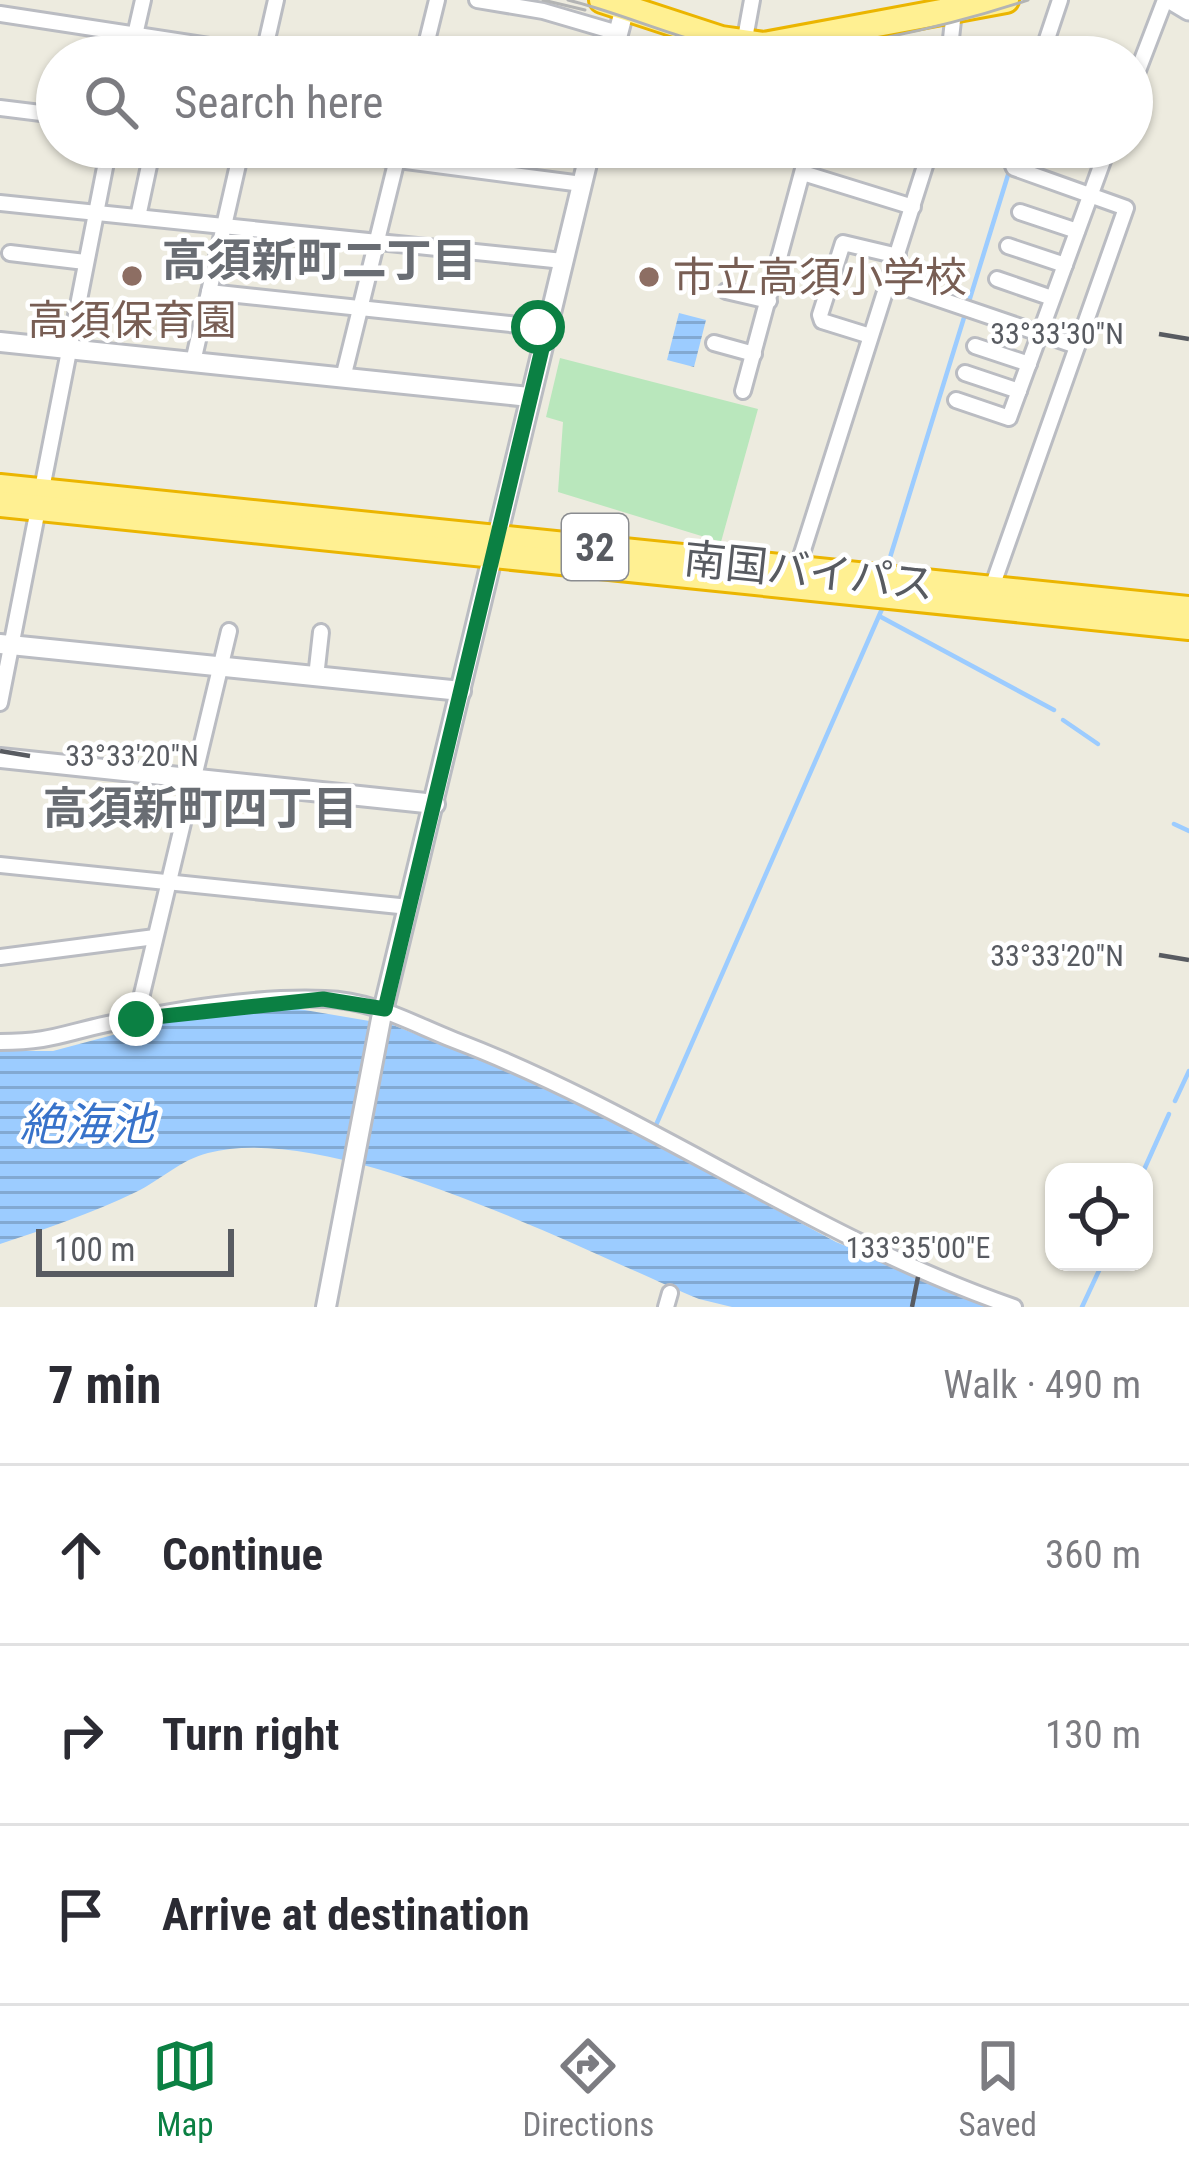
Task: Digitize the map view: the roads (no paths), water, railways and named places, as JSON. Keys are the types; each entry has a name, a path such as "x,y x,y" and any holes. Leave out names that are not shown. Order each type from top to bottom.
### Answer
{"highway":[{"path":"854,36 910,10 954,11 1006,0"},
{"path":"613,3 718,36"},
{"name":"南国バイパス","path":"0,487 39,500"},
{"name":"南国バイパス","path":"0,504 39,500 495,546 1189,627"},
{"name":"南国バイパス","path":"495,546 796,569 1189,609"}],"main road":[{"path":"1170,0 1189,9"}],"street":[{"path":"135,34 143,0"},
{"path":"268,36 276,0"},
{"path":"428,36 437,0"},
{"path":"476,0 543,11 618,33"},
{"path":"745,36 752,0"},
{"path":"1048,36 1060,0"},
{"path":"1153,38 1170,0"},
{"path":"613,3 617,36"},
{"path":"951,36 954,11"},
{"path":"0,14 147,36"},
{"path":"0,108 36,112"},
{"path":"0,703 5,645 39,500 104,168"},
{"path":"138,217 148,168"},
{"path":"193,362 237,168"},
{"path":"343,378 395,168"},
{"path":"488,168 582,184"},
{"path":"326,1307 383,1014 586,168"},
{"path":"743,391 803,168"},
{"path":"796,569 882,288 889,283 925,168"},
{"path":"991,590 1077,346 1133,210 1015,168"},
{"path":"956,400 1009,418 1100,168"},
{"path":"802,173 913,207"},
{"path":"0,203 563,261"},
{"path":"1020,212 1077,231"},
{"path":"867,335 822,321 820,315 843,243 898,256"},
{"path":"1009,246 1064,265"},
{"path":"10,254 85,262"},
{"path":"997,279 1052,298"},
{"path":"889,283 1077,346"},
{"path":"726,291 769,301"},
{"path":"209,292 547,328"},
{"path":"0,343 530,398"},
{"path":"714,343 754,354"},
{"path":"975,346 1029,364"},
{"path":"965,373 1019,391"},
{"path":"136,1019 229,631"},
{"path":"316,677 321,632"},
{"path":"5,645 461,691"},
{"path":"0,758 435,804"},
{"path":"0,865 409,907"},
{"path":"0,957 154,938"},
{"path":"0,1042 52,1042 136,1019 323,999 383,1014 576,1089 880,1255 1014,1307"}],"water":[{"path":"679,313 706,320 694,367 667,360"},
{"name":"絶海池","path":"293,1008 393,1025 555,1090 836,1242 995,1307 732,1307 699,1299 455,1195 320,1155 260,1148 198,1156 119,1200 0,1244 0,1051 53,1051 169,1020"}],"waterway":[{"path":"888,564 1008,175"},
{"path":"656,1125 882,609"},
{"path":"881,617 1054,710"},
{"path":"1063,720 1098,744"},
{"path":"1174,824 1189,831"},
{"path":"1175,1101 1189,1071"},
{"path":"1147,1163 1169,1114"},
{"path":"1082,1307 1099,1271"}],"tram line":[{"path":"543,0 585,10"},
{"path":"568,0 683,36"},
{"path":"891,36 1028,0"}],"place":[{"name":"高須保育園","path":"132,276"},
{"name":"市立高須小学校","path":"649,277"}],"district":[{"name":"高須新町二丁目","path":"319,260"},
{"name":"高須新町四丁目","path":"200,808"}]}
